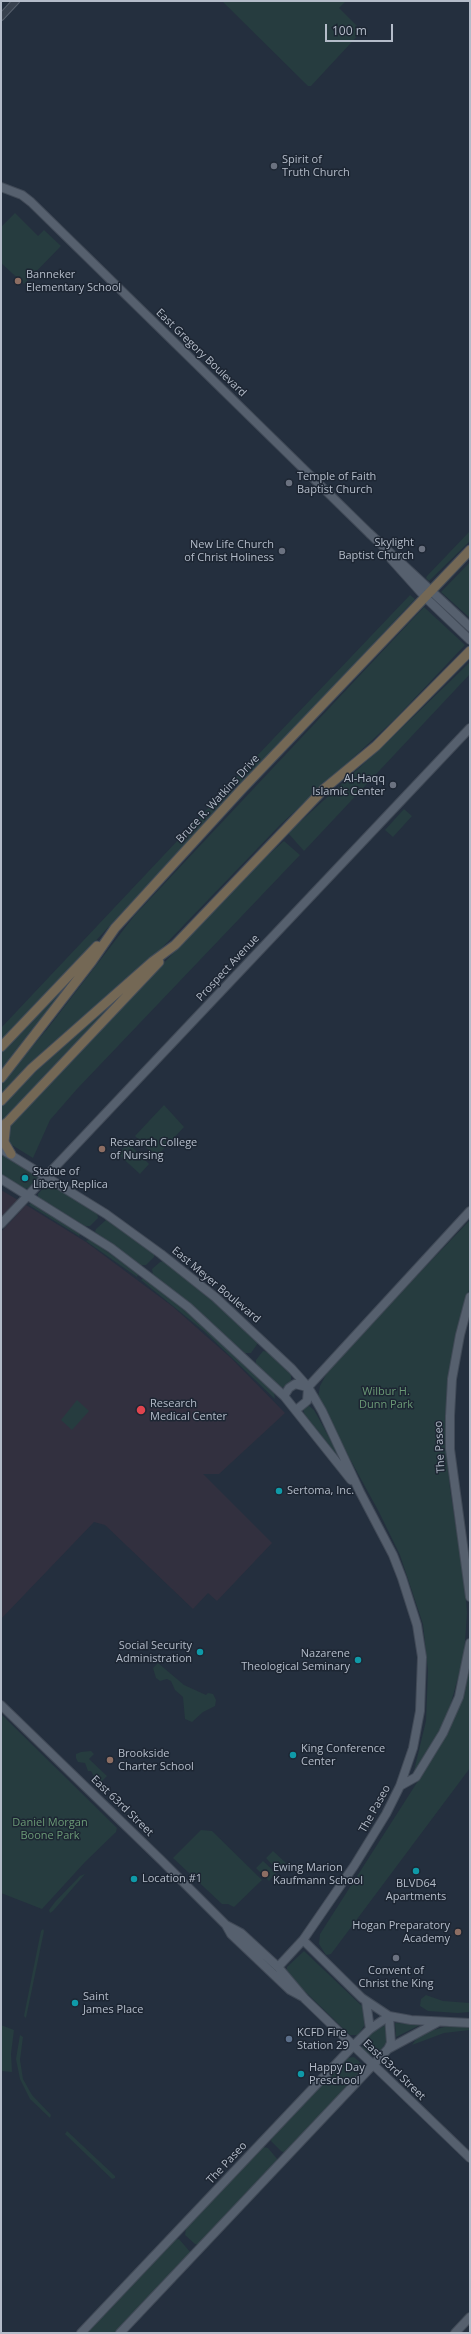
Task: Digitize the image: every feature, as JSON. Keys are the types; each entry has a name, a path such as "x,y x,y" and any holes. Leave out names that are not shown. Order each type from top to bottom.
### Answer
{"highway":[{"name":"Bruce R. Watkins Drive","path":"1,1078 92,961 115,928 241,790 470,550"},
{"path":"11,1154 4,1142 4,1126 324,790 376,746 470,651"},
{"path":"1,1047 115,928"},
{"path":"1,1101 55,1047 175,945"}],"main road":[{"name":"East Gregory Boulevard","path":"1,186 22,195 31,202 379,543 429,594 470,640"},
{"name":"East Gregory Boulevard","path":"429,594 470,627"},
{"name":"Prospect Avenue","path":"1,1224 470,728"},
{"name":"East Meyer Boulevard","path":"1,1149 106,1214 162,1254 215,1297 265,1343 308,1387 393,1555 417,1625 422,1657 420,1711 413,1748 400,1786"},
{"path":"1,1179 89,1233 160,1284 212,1328 284,1396 289,1388 295,1384 308,1387"},
{"path":"296,1410 308,1398 308,1387 470,1211"},
{"name":"The Paseo","path":"470,1297 460,1335 452,1379 450,1449 470,1597"},
{"name":"East Meyer Boulevard","path":"284,1396 360,1492"},
{"name":"The Paseo","path":"276,1971 304,1940 354,1866 386,1814 400,1786 416,1777 444,1732 459,1697 470,1643"},
{"name":"East 63rd Street","path":"1,1705 226,1925 241,1934 276,1971 290,1990 303,1997"},
{"name":"East 63rd Street","path":"226,1925 231,1934 250,1952 273,1968 298,1989 303,1997 470,2158"},
{"path":"304,1940 366,2002 389,2016 411,2020 470,2022"},
{"path":"366,2002 370,2029"},
{"path":"120,2333 388,2049 391,2043 389,2016"},
{"name":"The Paseo","path":"81,2333 353,2046 370,2029 389,2016"},
{"path":"388,2049 440,2021"},
{"path":"455,2333 470,2317"}],"street":[{"path":"1,17 16,1"}],"shaded area":[{"path":"1,1190 18,1200 1,1218"},
{"name":"Research Medical Center","path":"26,1205 86,1242 172,1306 231,1358 285,1413 219,1474 203,1474 272,1543 217,1601 208,1593 193,1609 105,1525 94,1522 1,1619 1,1232"}],"green space":[{"path":"222,1 346,1 339,8 362,31 311,86 308,86"},
{"path":"15,213 38,236 44,230 61,246 24,284 1,263 1,227"},
{"path":"470,531 470,541 429,581 426,578 427,576"},
{"path":"470,562 470,618 441,592"},
{"path":"410,595 415,599 259,766 239,784 235,783 234,780"},
{"path":"424,607 465,645 394,720 280,825 157,953 51,1045 1,1093 1,1084 48,1028 134,916"},
{"path":"470,662 470,674 304,851 288,833 382,747"},
{"path":"228,787 231,787 234,793 1,1042 1,1028"},
{"path":"404,809 412,816 393,837 385,830"},
{"path":"284,841 300,855 77,1089 50,1120 33,1158 7,1142 10,1125 259,863"},
{"path":"87,962 13,1056 1,1070 1,1051"},
{"path":"123,994 1,1125 1,1105 71,1038"},
{"path":"164,1105 184,1127 156,1157 135,1136"},
{"path":"128,1143 149,1164 140,1174 118,1154"},
{"path":"1,1153 37,1176 37,1180 30,1188 24,1189 1,1175"},
{"path":"51,1184 97,1213 98,1218 90,1226 85,1226 38,1197 38,1194 46,1185"},
{"path":"31,1203 81,1233 79,1236 29,1205"},
{"path":"107,1219 154,1253 154,1257 146,1265 140,1265 95,1232 96,1229"},
{"name":"Wilbur H. Dunn Park","path":"470,1220 470,1287 464,1305 447,1383 446,1444 450,1489 465,1586 467,1613 464,1656 449,1710 436,1738 413,1775 426,1721 428,1671 423,1624 400,1555 379,1512 318,1398 320,1386 330,1367"},
{"path":"90,1239 138,1274 137,1277 86,1241"},
{"path":"164,1261 238,1322 258,1343 251,1353 245,1353 153,1274 152,1269 160,1262"},
{"path":"144,1278 203,1325 274,1392 275,1399 205,1332 141,1280"},
{"path":"263,1351 269,1352 291,1375 291,1382 286,1387 280,1388 256,1364 256,1360"},
{"path":"77,1400 89,1411 72,1430 61,1420"},
{"path":"308,1405 314,1410 339,1455 338,1456 305,1416 303,1409"},
{"path":"158,1663 184,1685 206,1695 208,1693 213,1694 216,1700 215,1706 203,1712 192,1722 185,1719 183,1697 175,1690 171,1681 167,1679 160,1681 156,1678 153,1668"},
{"path":"470,1668 470,1768 331,1954 326,1955 319,1944 320,1934 441,1745 462,1699"},
{"name":"Daniel Morgan Boone Park","path":"1,1714 117,1828 116,1832 85,1862 42,1909 1,1893"},
{"path":"91,1751 94,1754 89,1759 107,1776 101,1782 96,1780 91,1771 88,1771 85,1763 78,1762 76,1758 76,1754"},
{"path":"201,1830 212,1831 262,1880 234,1907 228,1904 222,1904 173,1858"},
{"path":"273,1851 286,1863 278,1871 266,1858"},
{"path":"263,1861 276,1873 269,1881 256,1868"},
{"path":"85,1874 50,1913 49,1910 55,1902 80,1876"},
{"path":"43,1929 44,1931 26,2018 24,2016 41,1931"},
{"path":"304,1951 363,2007 366,2023 358,2035 350,2035 287,1974 287,1967"},
{"path":"426,1995 443,2001 470,2003 470,2012 458,2013 428,2011 420,2006 421,1999"},
{"path":"395,2023 418,2024 420,2025 396,2037"},
{"path":"1,2025 14,2030 11,2054 12,2072 1,2071"},
{"path":"470,2025 470,2030 444,2033 412,2045 419,2035 430,2031 448,2026"},
{"path":"386,2026 386,2043 376,2056 372,2056 362,2048 362,2044 373,2032"},
{"path":"20,2035 23,2037 20,2060 23,2079 32,2095 51,2115 50,2118 30,2099 20,2079 16,2059"},
{"path":"354,2057 362,2064 359,2075 285,2153 281,2151 271,2141 272,2137 347,2058"},
{"path":"67,2131 115,2176 115,2178 112,2179 65,2134"},
{"path":"263,2147 268,2148 278,2160 199,2245 195,2244 185,2235 186,2228"},
{"path":"179,2239 191,2253 116,2333 87,2333 174,2240"}],"place":[{"name":"Spirit of Truth Church","path":"274,166"},
{"name":"Banneker Elementary School","path":"18,281"},
{"name":"Temple of Faith Baptist Church","path":"289,483"},
{"name":"Skylight Baptist Church","path":"422,549"},
{"name":"New Life Church of Christ Holiness","path":"282,551"},
{"name":"Al-Haqq Islamic Center","path":"393,785"},
{"name":"Research College of Nursing","path":"102,1149"},
{"name":"Statue of Liberty Replica","path":"25,1178"},
{"name":"Research Medical Center","path":"141,1410"},
{"name":"Sertoma, Inc.","path":"279,1491"},
{"name":"Social Security Administration","path":"200,1652"},
{"name":"Nazarene Theological Seminary","path":"358,1660"},
{"name":"King Conference Center","path":"293,1755"},
{"name":"Brookside Charter School","path":"110,1760"},
{"name":"BLVD64 Apartments","path":"416,1871"},
{"name":"Ewing Marion Kaufmann School","path":"265,1874"},
{"name":"Location #1","path":"134,1879"},
{"name":"Hogan Preparatory Academy","path":"458,1932"},
{"name":"Convent of Christ the King","path":"396,1958"},
{"name":"Saint James Place","path":"75,2003"},
{"name":"KCFD Fire Station 29","path":"289,2039"},
{"name":"Happy Day Preschool","path":"301,2074"}]}
